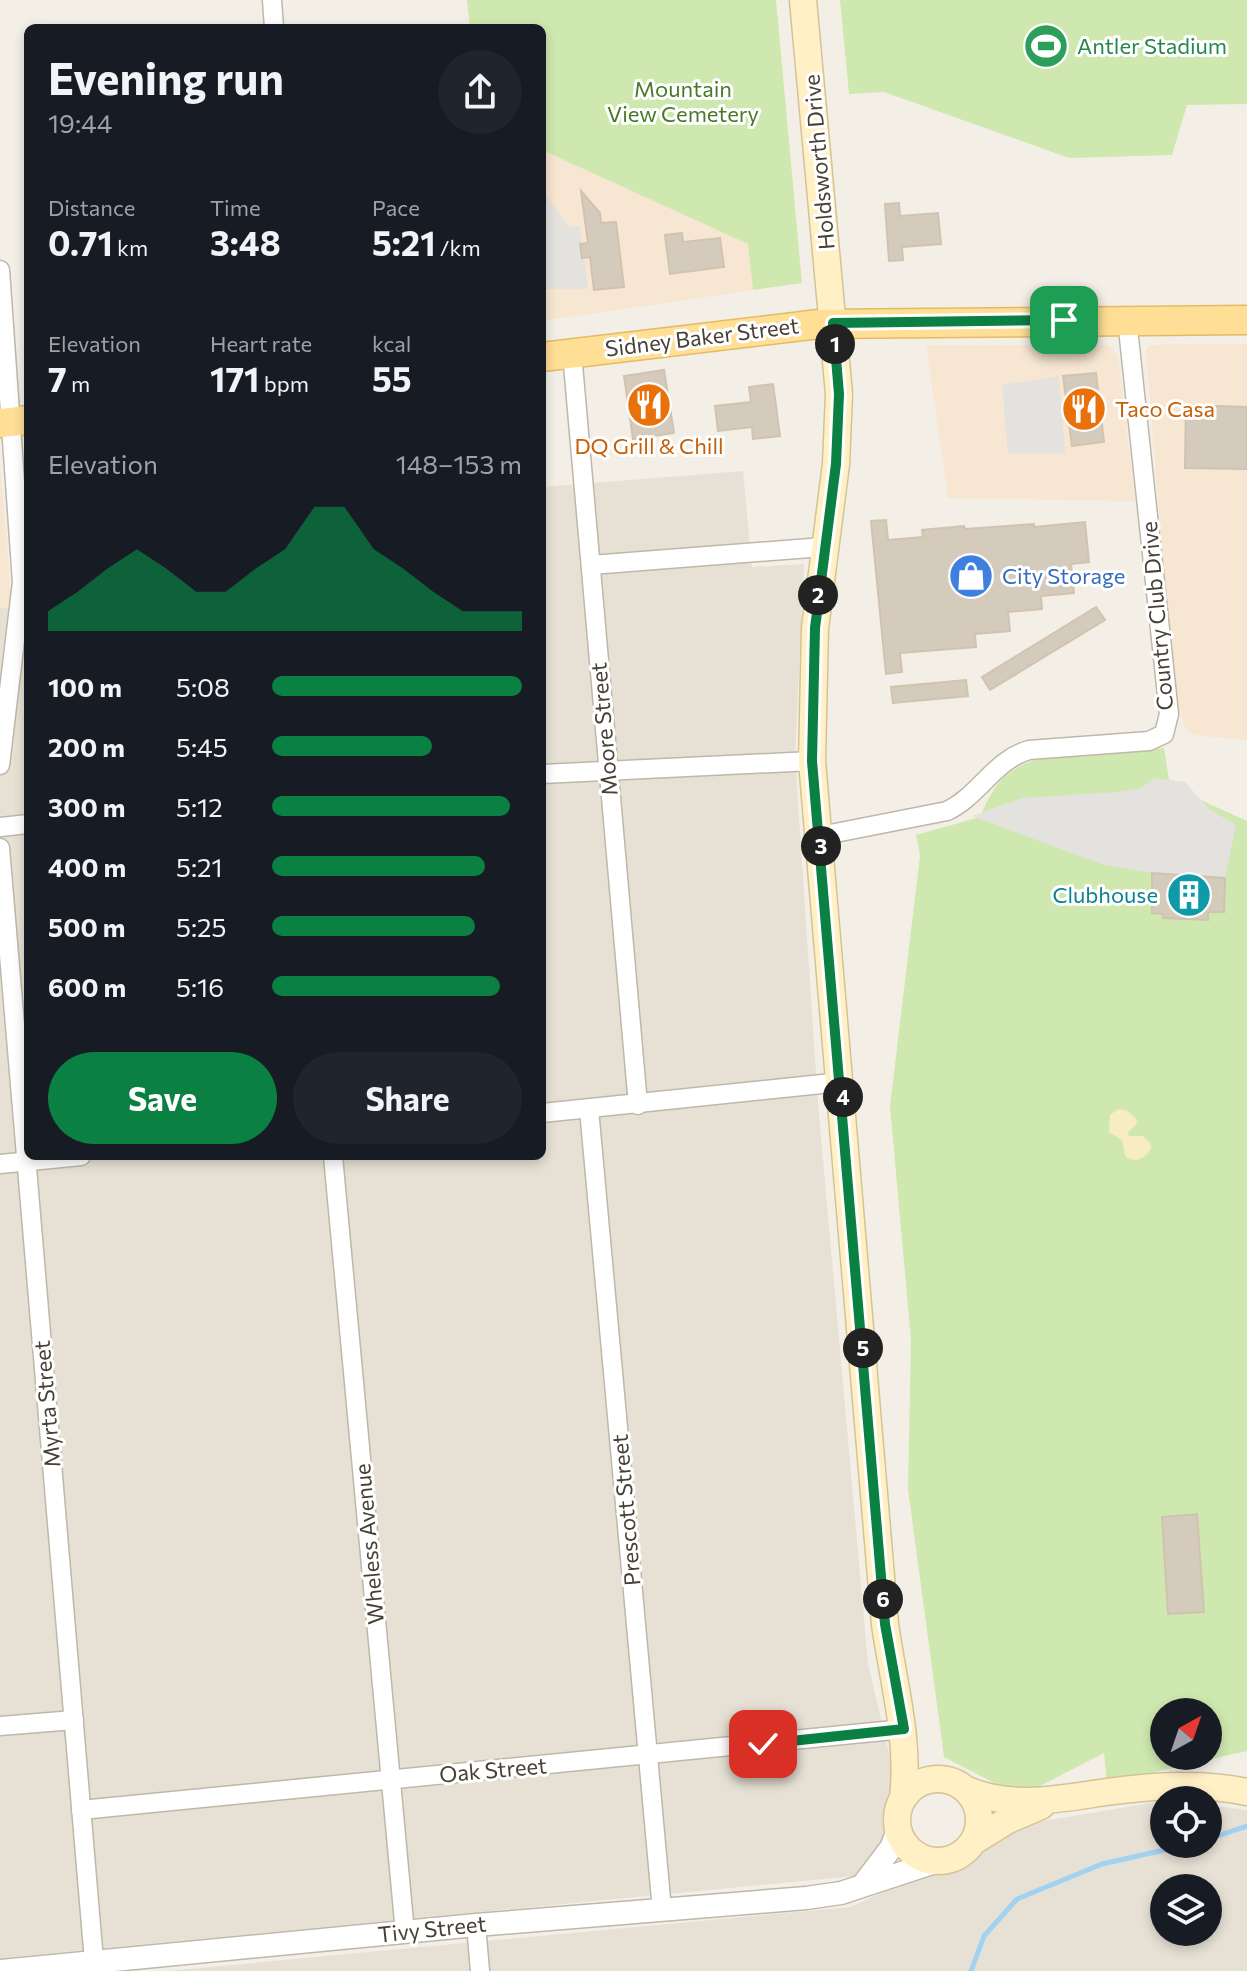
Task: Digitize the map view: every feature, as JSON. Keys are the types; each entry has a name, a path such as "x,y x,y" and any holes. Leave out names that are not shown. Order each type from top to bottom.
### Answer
{"main road":[{"name":"Holdsworth Drive","path":"803,0 839,394 836,464 815,628 812,761 885,1624 904,1729 906,1772 903,1798"},
{"name":"Sidney Baker Street","path":"546,356 833,323 1247,320"},
{"path":"904,1729 931,1768 943,1779 990,1800 1048,1803 1151,1788 1189,1786 1247,1792"},
{"path":"943,1779 923,1781 903,1798 897,1814 898,1831 913,1853 938,1861 965,1852 979,1830 979,1812 967,1790"},
{"path":"974,1841 1008,1820 1048,1803"}],"street":[{"path":"272,0 274,24"},
{"path":"0,270 22,582 0,765"},
{"name":"Country Club Drive","path":"820,836 947,811 960,805 1014,755 1029,750 1149,741 1164,734 1169,714 1127,319"},
{"name":"Moore Street","path":"572,353 606,769 638,1105"},
{"path":"591,565 823,547"},
{"path":"546,774 812,761"},
{"path":"0,827 24,824"},
{"name":"Myrta Street","path":"0,848 24,1126"},
{"path":"546,1113 841,1082"},
{"name":"Prescott Street","path":"589,1109 662,1910"},
{"path":"0,1164 38,1160"},
{"name":"Wheless Avenue","path":"333,1160 405,1933"},
{"name":"Myrta Street","path":"27,1161 94,1961"},
{"path":"0,1726 74,1720"},
{"name":"Oak Street","path":"81,1810 904,1729"},
{"path":"863,1885 891,1848 898,1831"},
{"name":"Tivy Street","path":"0,1971 94,1961 134,1964 476,1925 806,1898 841,1893 938,1861"},
{"path":"476,1925 480,1971"}],"shaded area":[{"path":"546,152 748,244 753,290 546,320"},
{"path":"546,195 568,227 580,226 588,289 546,289"},
{"path":"1247,344 1247,740 1194,735 1187,731 1174,697 1146,350 1149,346"},
{"path":"926,345 1109,345 1118,356 1135,501 948,498"},
{"path":"1059,376 1065,453 1008,453 1002,385"},
{"path":"0,463 12,606 0,608"},
{"path":"743,471 752,567 804,564 795,756 818,1103 868,1664 897,1787 887,1806 888,1838 875,1862 855,1876 0,1958 0,608 24,605 24,1160 546,1160 546,487"},
{"path":"1154,778 1185,782 1209,809 1236,825 1225,878 1152,873 1104,865 972,816 1022,798 1117,792 1141,788"},
{"path":"1150,1803 1150,1858 1222,1858 1222,1807 1247,1810 1247,1971 167,1971 850,1907 919,1876 943,1874 971,1865 996,1836 1026,1824"}],"green space":[{"name":"Mountain View Cemetery","path":"467,0 776,0 802,283 753,290 748,244 546,152 546,24 470,24"},
{"name":"Antler Stadium","path":"840,0 1247,0 1247,104 1187,105 1172,155 1069,158 884,92 849,94"},
{"path":"1164,748 1170,786 1247,821 1247,1751 1222,1757 1222,1698 1150,1698 1150,1770 1164,1770 1107,1783 1104,1753 1036,1788 1008,1790 944,1757 908,1489 911,1340 890,1106 920,856 916,835 980,817 1000,782 1023,764 1034,760"}],"sand":[{"path":"1118,1109 1128,1111 1137,1120 1128,1132 1129,1136 1143,1136 1151,1144 1151,1149 1140,1159 1125,1156 1122,1140 1109,1132 1110,1115"}],"building":[{"path":"581,191 600,213 601,223 616,222 624,287 594,290 590,257 582,258 580,244 588,243"},
{"path":"899,203 900,216 938,213 941,244 902,247 903,260 889,261 885,204"},
{"path":"682,233 683,242 720,238 724,267 670,274 665,235"},
{"name":"DQ Grill & Chill","path":"664,370 674,433 633,439 624,376"},
{"name":"Taco Casa","path":"1096,373 1104,442 1072,446 1063,376"},
{"path":"773,384 780,436 753,439 752,427 718,431 715,406 751,402 749,387"},
{"path":"1186,405 1247,407 1247,469 1185,468"},
{"path":"886,520 888,540 923,537 922,530 964,526 965,529 1034,524 1034,527 1085,522 1089,562 1071,564 1074,593 1041,596 1042,609 1008,612 1010,631 975,634 976,647 900,653 902,672 886,674 871,521"},
{"path":"1096,607 1105,620 990,690 982,677"},
{"path":"966,680 968,696 893,703 891,687"},
{"name":"Clubhouse","path":"1152,873 1225,878 1224,912 1208,912 1208,920 1163,918 1163,914 1152,913"},
{"path":"1197,1514 1204,1612 1168,1614 1162,1517"}],"waterway":[{"path":"1222,1834 1247,1826"},
{"path":"971,1971 984,1936 1017,1899 1102,1864 1150,1853"}],"place":[{"name":"Antler Stadium","path":"1046,46"},
{"name":"DQ Grill & Chill","path":"649,405"},
{"name":"Taco Casa","path":"1084,409"},
{"name":"City Storage","path":"971,576"},
{"name":"Clubhouse","path":"1189,895"}],"route":[{"path":"763,1744 904,1729 892,1677 885,1624 812,761 815,628 836,464 839,394 833,323 1064,320"}]}
